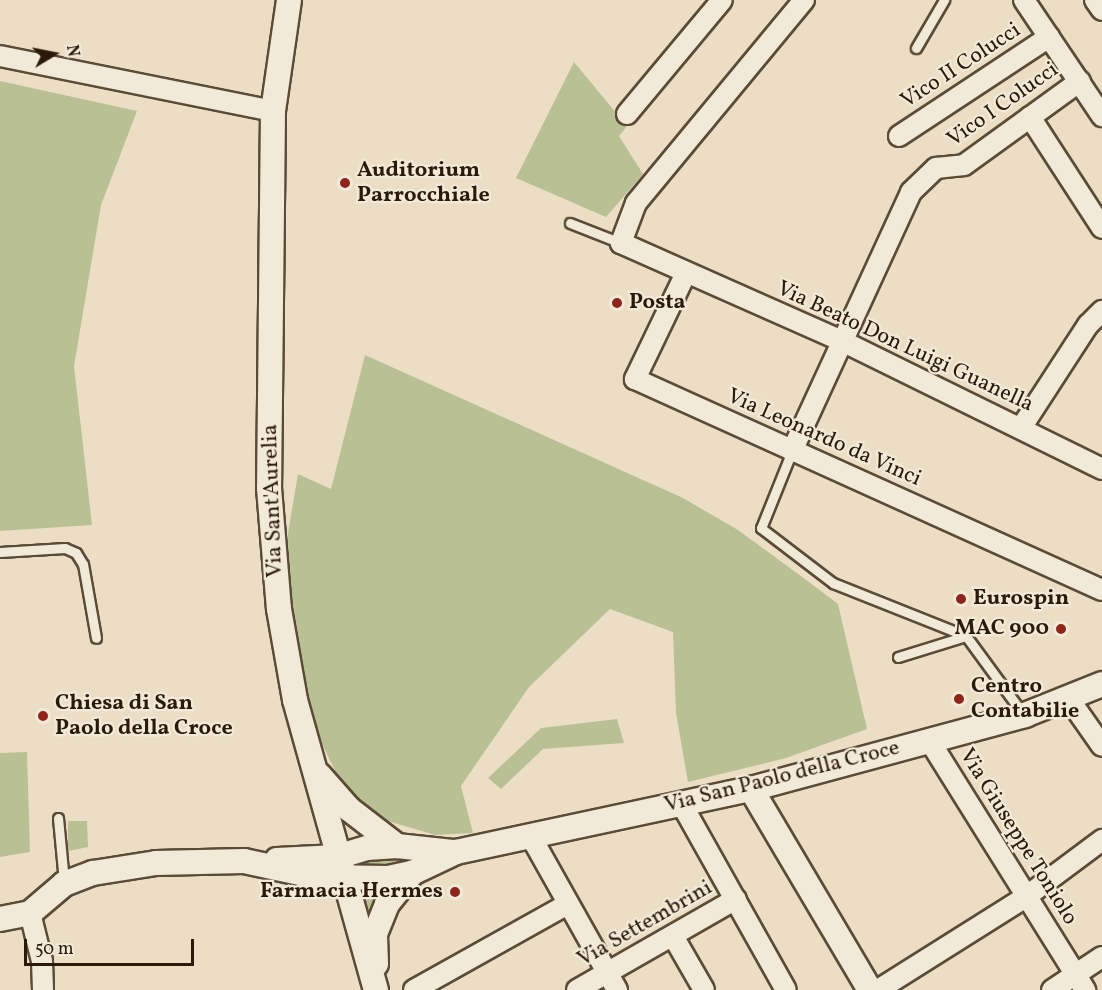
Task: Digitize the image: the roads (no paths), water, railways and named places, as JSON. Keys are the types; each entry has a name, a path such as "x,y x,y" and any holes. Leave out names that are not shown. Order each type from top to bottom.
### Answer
{"street":[{"name":"Via Sant'Aurelia","path":"289,0 273,111 268,488 279,609 295,700 340,866 377,990"},
{"path":"627,114 722,0"},
{"path":"621,243 636,203 804,0"},
{"path":"1024,0 1102,116"},
{"path":"1095,0 1102,10"},
{"name":"Vico II Colucci","path":"900,135 1049,37"},
{"path":"0,56 273,111"},
{"name":"Vico I Colucci","path":"792,451 911,192 936,168 964,165 1080,81"},
{"path":"1030,117 1102,228"},
{"name":"Via Beato Don Luigi Guanella","path":"621,243 842,342 1102,469"},
{"name":"Via Leonardo da Vinci","path":"686,273 635,379 1102,590"},
{"path":"1021,428 1088,325 1102,311"},
{"name":"Via San Paolo della Croce","path":"456,852 751,789 1025,716 1102,684"},
{"path":"1069,699 1102,746"},
{"name":"Via Giuseppe Toniolo","path":"929,740 1080,982"},
{"path":"315,770 349,809 397,846"},
{"path":"751,789 870,990"},
{"path":"681,803 786,990"},
{"path":"530,835 566,905 612,981"},
{"path":"878,990 1028,896 1102,840"},
{"path":"0,919 30,913 64,884 93,873 156,863 244,861 318,877 367,848 397,846 456,852"},
{"path":"340,866 388,878 412,873 456,852"},
{"path":"377,990 375,934 387,904 412,873"},
{"name":"Via Settembrini","path":"577,990 612,981 673,936 736,899"},
{"path":"414,990 566,905"},
{"path":"30,913 42,961 43,990"},
{"path":"673,936 704,990"},
{"path":"1052,990 1080,982 1102,957"}],"lane":[{"path":"916,48 944,0"},
{"path":"570,223 621,243"},
{"path":"792,451 761,528 833,583 966,636 1025,716"},
{"path":"0,552 65,548 76,553 83,564 96,638"},
{"path":"898,657 966,636"},
{"path":"58,818 64,884"}],"place":[{"name":"Auditorium Parrocchiale","path":"345,183"},
{"name":"Posta","path":"617,303"},
{"name":"Eurospin","path":"961,599"},
{"name":"MAC 900","path":"1061,629"},
{"name":"Centro Contabilie","path":"959,699"},
{"name":"Chiesa di San Paolo della Croce","path":"43,716"},
{"name":"Farmacia Hermes","path":"455,892"}]}
